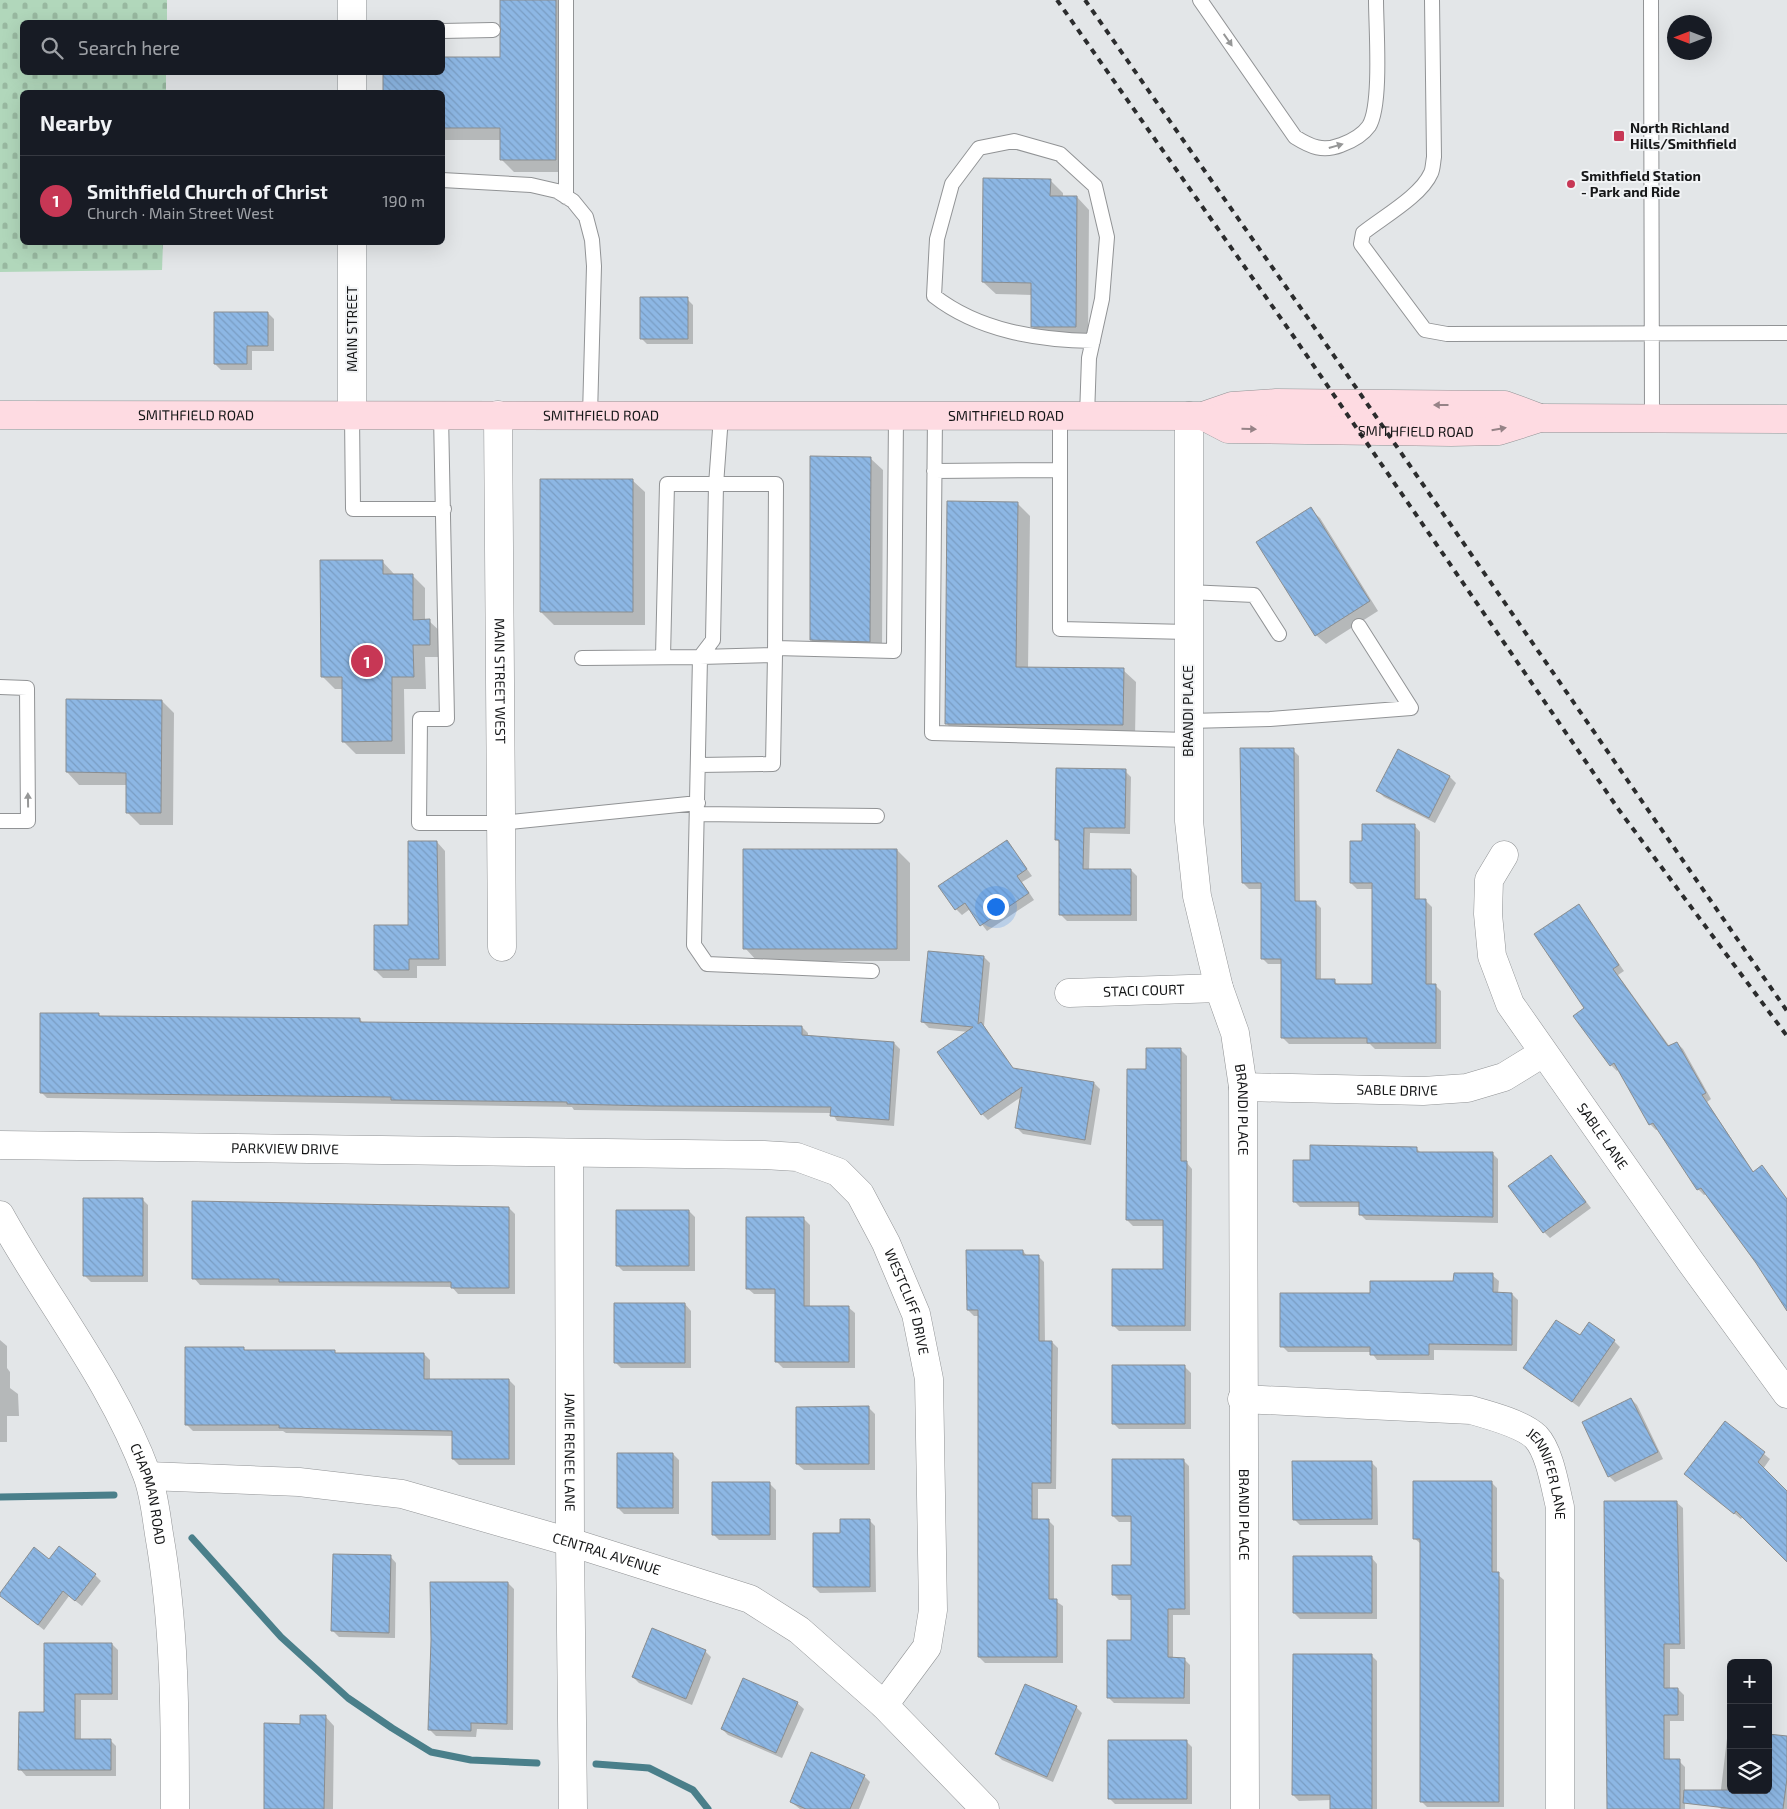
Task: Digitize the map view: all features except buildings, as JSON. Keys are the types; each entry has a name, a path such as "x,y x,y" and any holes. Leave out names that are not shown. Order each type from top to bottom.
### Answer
{"main road":[{"name":"SMITHFIELD ROAD","path":"0,415 1196,416 1228,429 1451,432 1498,431 1540,418 1787,419"}],"street":[{"path":"352,0 352,20"},
{"path":"352,75 352,90"},
{"name":"MAIN STREET","path":"352,245 352,415"},
{"name":"MAIN STREET WEST","path":"498,415 502,947"},
{"name":"BRANDI PLACE","path":"1196,416 1188,592 1189,821 1197,896 1219,988 1235,1033 1243,1087 1242,1399 1245,1809"},
{"name":"SABLE LANE","path":"1504,855 1489,880 1488,914 1492,956 1510,1004 1787,1394"},
{"name":"STACI COURT","path":"1069,993 1219,988"},
{"name":"SABLE DRIVE","path":"1243,1087 1423,1091 1467,1088 1504,1076 1543,1053"},
{"name":"PARKVIEW DRIVE","path":"0,1145 569,1154"},
{"name":"JAMIE RENEE LANE","path":"569,1154 573,1809"},
{"name":"WESTCLIFF DRIVE","path":"569,1154 764,1155 797,1157 838,1172 860,1194 886,1243 916,1314 929,1379 932,1610 927,1647 884,1705"},
{"name":"CHAPMAN ROAD","path":"0,1215 86,1352 118,1412 148,1476 164,1561 168,1595 175,1689 175,1809"},
{"name":"JENNIFER LANE","path":"1242,1399 1471,1410 1506,1420 1536,1437 1549,1462 1560,1507 1560,1809"},
{"name":"CENTRAL AVENUE","path":"148,1476 299,1482 402,1494 570,1542 750,1599 799,1630 884,1705 985,1809"}],"lane":[{"path":"566,0 566,197"},
{"path":"1200,0 1295,137 1312,148 1331,149 1354,140 1369,125 1376,103 1376,0"},
{"path":"1432,0 1434,157 1432,172 1424,185 1408,199 1363,232 1361,244 1371,260 1425,330 1434,333 1787,333"},
{"path":"1651,0 1652,418"},
{"path":"445,31 492,30"},
{"path":"1087,416 1089,358 1093,341 1102,299 1107,237 1095,186 1060,154 1014,141 979,148 952,184 937,238 934,296 954,312 1024,335 1058,340 1093,341"},
{"path":"445,180 531,185 557,191 573,201 586,217 592,240 594,266 590,415"},
{"path":"352,415 353,509 444,509"},
{"path":"441,415 447,719 420,719 419,823 500,823 698,809 877,816"},
{"path":"721,416 716,484 713,640 700,657 694,945 707,964 872,972"},
{"path":"582,658 700,657 774,652 894,651 896,416"},
{"path":"935,416 932,733 1188,730 1270,718 1411,708 1359,626"},
{"path":"1060,416 1060,629 1188,632"},
{"path":"934,471 1060,470"},
{"path":"664,657 667,484 776,484 773,764 699,765"},
{"path":"1188,592 1254,595 1279,634"},
{"path":"0,687 27,688 28,821 0,821"}],"green space":[{"path":"0,0 167,0 167,20 20,20 20,75 166,75 166,90 20,90 20,245 163,245 162,270 0,272"}],"waterway":[{"path":"0,1497 114,1495"},
{"path":"192,1538 281,1637 348,1698 392,1728 431,1752 471,1760 537,1763"},
{"path":"596,1764 649,1768 693,1790 708,1809"}],"railway":[{"path":"1057,0 1294,337 1619,810 1787,1036"},
{"path":"1085,0 1312,324 1787,1011"}],"place":[{"name":"North Richland Hills/Smithfield","path":"1619,136"},
{"name":"Smithfield Station - Park and Ride","path":"1571,184"},
{"name":"Smithfield Church of Christ","path":"367,661"}]}
